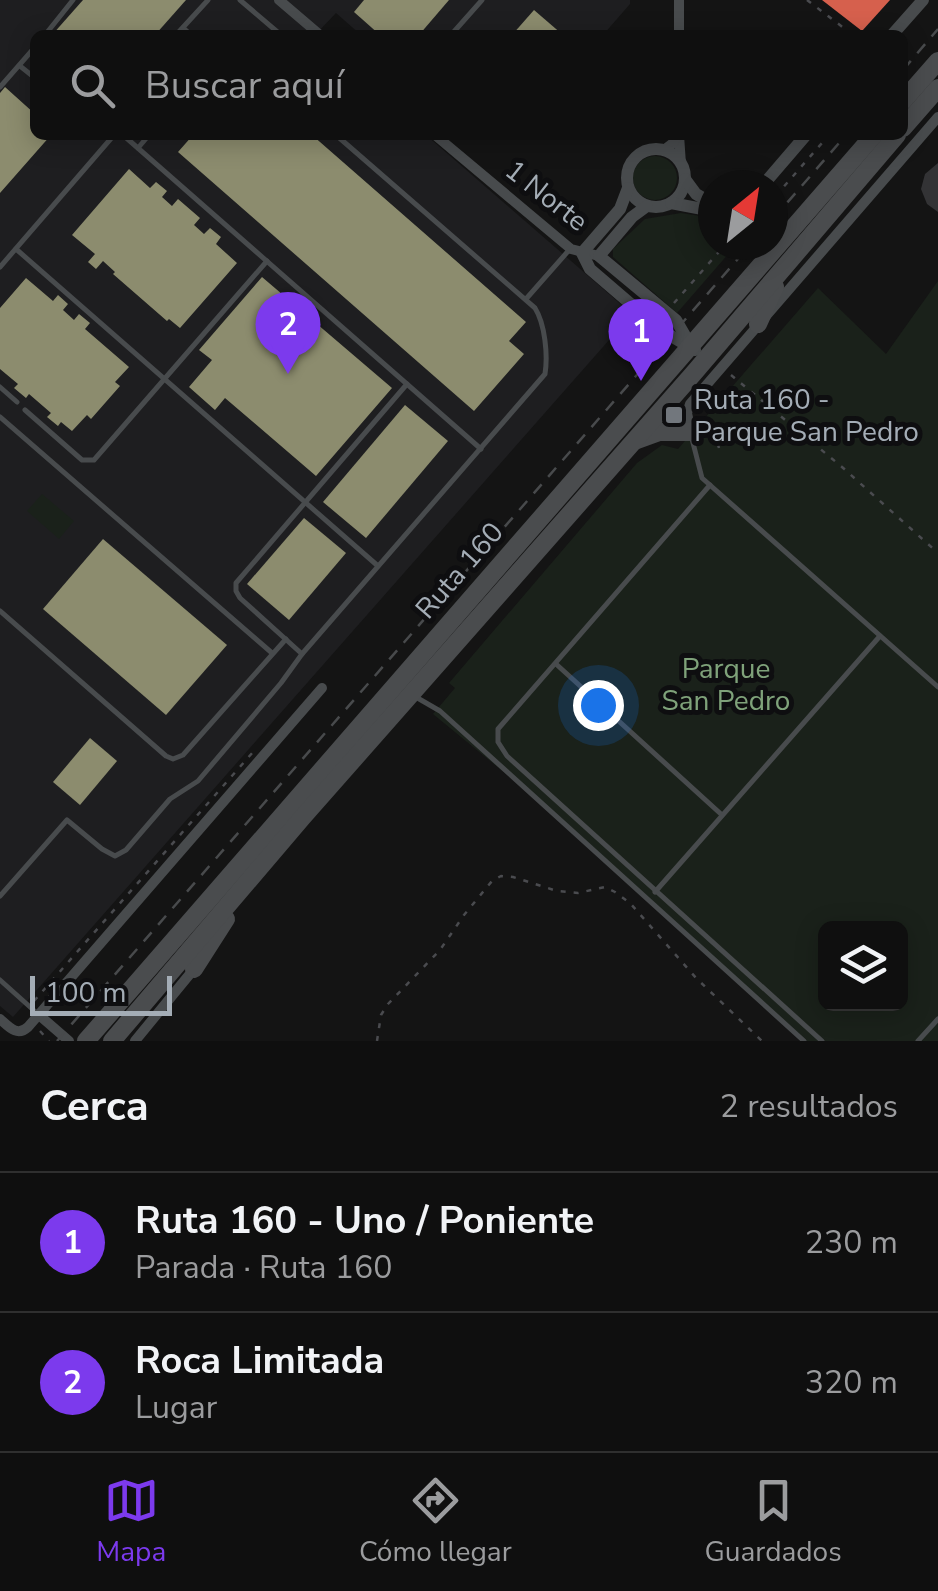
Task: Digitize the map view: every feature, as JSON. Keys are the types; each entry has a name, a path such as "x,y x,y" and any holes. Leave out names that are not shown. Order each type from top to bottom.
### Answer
{"highway":[{"path":"908,95 938,60"},
{"path":"908,122 938,88"},
{"name":"Ruta 160","path":"86,1041 870,140"},
{"name":"Ruta 160","path":"112,1041 632,444 714,362 786,264 893,140"},
{"path":"758,324 786,264"},
{"path":"632,444 659,432 691,432"},
{"path":"194,970 251,877"}],"street":[{"path":"280,0 312,30"},
{"path":"679,0 679,30"},
{"path":"896,30 922,0"},
{"path":"691,432 688,409 706,385 714,362 758,324 938,117"},
{"name":"1 Norte","path":"441,140 576,251 590,269 655,325 714,362"},
{"path":"664,150 675,140"},
{"path":"679,140 685,179 698,196"},
{"path":"776,170 802,140"},
{"path":"576,251 616,216 624,202 628,168 634,158 652,149 664,150 681,164"},
{"path":"628,188 636,199 660,207 680,195 685,179"},
{"path":"671,202 698,206"},
{"path":"599,256 632,217 648,206"},
{"name":"1 Norte","path":"576,251 599,256 680,325 690,346"},
{"path":"0,1019 16,1032 24,1031 36,1019 322,688"},
{"path":"135,1041 194,970"},
{"path":"36,1019 69,1041"}],"lane":[{"path":"49,30 73,0"},
{"path":"183,28 208,0"},
{"path":"240,0 275,30"},
{"path":"455,30 482,0"},
{"path":"0,87 30,53"},
{"path":"20,66 30,74"},
{"path":"0,267 110,140"},
{"path":"129,140 481,449"},
{"path":"138,148 145,140"},
{"path":"0,896 67,820 115,856 126,850 170,799 193,786 545,374 536,308 342,140"},
{"path":"16,248 378,566"},
{"path":"526,299 576,251"},
{"path":"25,410 82,460 92,461 267,261"},
{"path":"302,654 240,598 236,587 240,577 304,501 407,384"},
{"path":"0,388 16,402"},
{"path":"0,417 272,652"},
{"path":"691,432 702,478 938,687"},
{"path":"710,485 498,729 498,742 507,756 822,1041"},
{"path":"0,610 173,759 183,755 286,639"},
{"path":"655,892 880,636"},
{"path":"556,664 722,816"},
{"path":"411,694 440,711 804,1041"},
{"path":"0,980 30,1006 36,1019"},
{"path":"918,1041 938,1019"}],"path":[{"path":"808,0 847,30"},
{"path":"788,182 824,140"},
{"path":"666,312 712,260"},
{"path":"655,325 648,333 678,361"},
{"path":"714,362 842,467 938,553"},
{"path":"706,385 713,392 708,416 718,448"},
{"path":"30,1006 262,741"},
{"path":"376,1041 388,1004 440,950 464,914 501,876 578,894 605,887 615,892 762,1041"},
{"path":"36,1019 49,1041"}],"shaded area":[{"path":"0,0 630,0 607,30 355,30 336,13 320,30 30,30 30,140 432,140 632,314 13,1017 0,1006"}],"green space":[{"path":"655,156 671,162 677,178 671,194 655,200 639,194 633,178 639,162"},
{"path":"681,213 698,216 698,260 723,260 677,313 613,257 613,249 645,219"},
{"name":"Parque San Pedro","path":"938,281 938,1041 806,1041 539,801 433,714 455,688 449,683 637,463 662,445 678,449 818,288 886,354"},
{"path":"42,494 74,521 59,539 27,511"}],"building: Comercios":[{"path":"822,0 890,0 861,30"}],"building: Industria":[{"path":"83,0 186,0 159,30 56,30"},
{"path":"364,0 449,0 423,30 374,30 354,12"},
{"path":"534,10 557,30 516,30"},
{"path":"5,87 30,110 30,140 47,140 0,193 0,93"},
{"path":"189,140 318,140 526,322 509,341 524,354 474,411 178,152"},
{"path":"129,169 150,188 156,182 167,191 162,197 172,206 178,199 200,218 194,225 204,234 210,228 221,237 216,244 237,263 180,328 167,321 103,261 96,269 88,262 95,254 72,235"},
{"path":"262,277 392,388 316,476 225,398 215,410 189,387 212,360 199,350"},
{"path":"26,278 53,301 58,295 68,304 63,310 74,320 79,314 90,323 85,329 129,367 115,382 120,386 91,419 87,415 72,431 47,417 51,413 29,394 26,398 14,388 18,384 0,369 0,308"},
{"path":"405,405 448,441 366,538 323,502"},
{"path":"304,518 346,553 289,620 247,584"},
{"path":"103,539 227,645 166,715 43,609"},
{"path":"90,738 117,761 80,805 53,782"}],"building: Otros":[{"path":"938,163 938,212 927,204 921,189 925,174"}],"railway":[{"path":"908,64 938,29"},
{"path":"788,202 842,140"},
{"path":"57,1041 737,260"}],"place":[{"name":"Roca Limitada","path":"288,374"},
{"name":"Ruta 160 - Uno / Poniente","path":"641,381"},
{"name":"Ruta 160 - Parque San Pedro","path":"674,415"}]}
